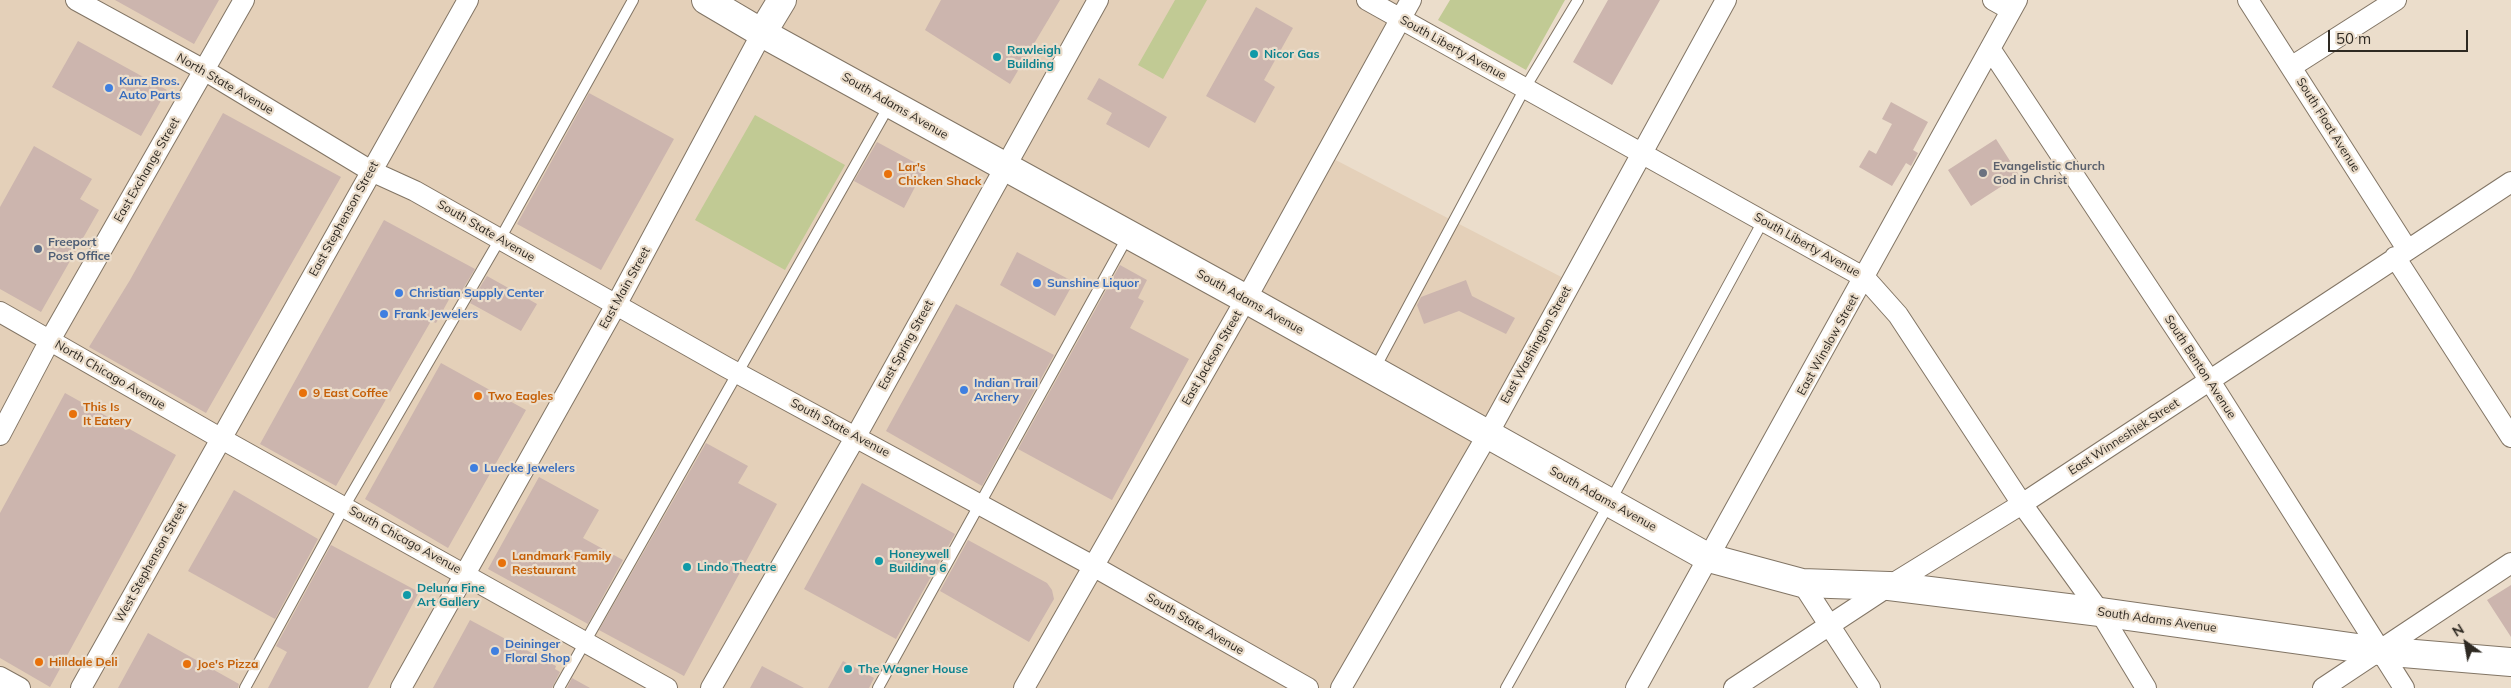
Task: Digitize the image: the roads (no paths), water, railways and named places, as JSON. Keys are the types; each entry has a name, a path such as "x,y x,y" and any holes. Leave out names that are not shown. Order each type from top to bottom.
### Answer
{"street":[{"name":"North State Avenue","path":"76,0 204,70 371,171"},
{"name":"East Exchange Street","path":"0,435 50,340 244,0"},
{"name":"East Stephenson Street","path":"220,438 468,0"},
{"name":"South Adams Avenue","path":"706,0 1005,169 1246,299 1709,558 1802,583 1889,586 2100,612 2379,651 2507,659"},
{"name":"East Main Street","path":"402,688 616,305 762,33 782,0"},
{"name":"East Spring Street","path":"711,688 856,436 1098,0"},
{"name":"South Liberty Avenue","path":"1367,0 1865,278 1898,315 2022,504 2100,612 2146,688"},
{"name":"East Jackson Street","path":"1024,688 1246,299 1411,0"},
{"name":"East Washington Street","path":"1341,688 1488,434 1726,0"},
{"path":"1993,0 2014,5"},
{"name":"South Float Avenue","path":"2248,0 2291,67 2401,253 2505,413 2511,437"},
{"path":"2291,67 2396,0"},
{"name":"East Winslow Street","path":"1636,688 1865,278 2014,5"},
{"name":"South Benton Avenue","path":"1991,50 2210,381 2404,688"},
{"name":"South State Avenue","path":"371,171 415,191 737,373 1093,566 1308,688"},
{"name":"East Winneshiek Street","path":"1734,688 1889,586 2022,504 2511,182"},
{"name":"North Chicago Avenue","path":"0,312 220,438"},
{"name":"South Chicago Avenue","path":"220,438 667,688"},
{"name":"West Stephenson Street","path":"81,688 220,438"},
{"path":"2322,688 2511,563"},
{"path":"1802,583 1870,688"},
{"path":"0,677 20,688"}],"lane":[{"path":"245,688 344,506 500,239 633,0"},
{"path":"1374,371 1525,88 1578,0"},
{"path":"559,688 890,103"},
{"path":"1506,688 1763,221"},
{"path":"878,688 981,505 1128,236"}],"place":[{"name":"Nicor Gas","path":"1254,54"},
{"name":"Rawleigh Building","path":"997,57"},
{"name":"Kunz Bros. Auto Parts","path":"109,88"},
{"name":"Evangelistic Church God in Christ","path":"1983,173"},
{"name":"Lar's Chicken Shack","path":"888,174"},
{"name":"Freeport Post Office","path":"38,249"},
{"name":"Sunshine Liquor","path":"1037,283"},
{"name":"Christian Supply Center","path":"399,293"},
{"name":"Frank Jewelers","path":"384,314"},
{"name":"Indian Trail Archery","path":"964,390"},
{"name":"9 East Coffee","path":"303,393"},
{"name":"Two Eagles","path":"478,396"},
{"name":"This Is It Eatery","path":"73,414"},
{"name":"Luecke Jewelers","path":"474,468"},
{"name":"Honeywell Building 6","path":"879,561"},
{"name":"Landmark Family Restaurant","path":"502,563"},
{"name":"Lindo Theatre","path":"687,567"},
{"name":"Deluna Fine Art Gallery","path":"407,595"},
{"name":"Deininger Floral Shop","path":"495,651"},
{"name":"Hilldale Deli","path":"39,662"},
{"name":"Joe's Pizza","path":"187,664"},
{"name":"The Wagner House","path":"848,669"}]}
